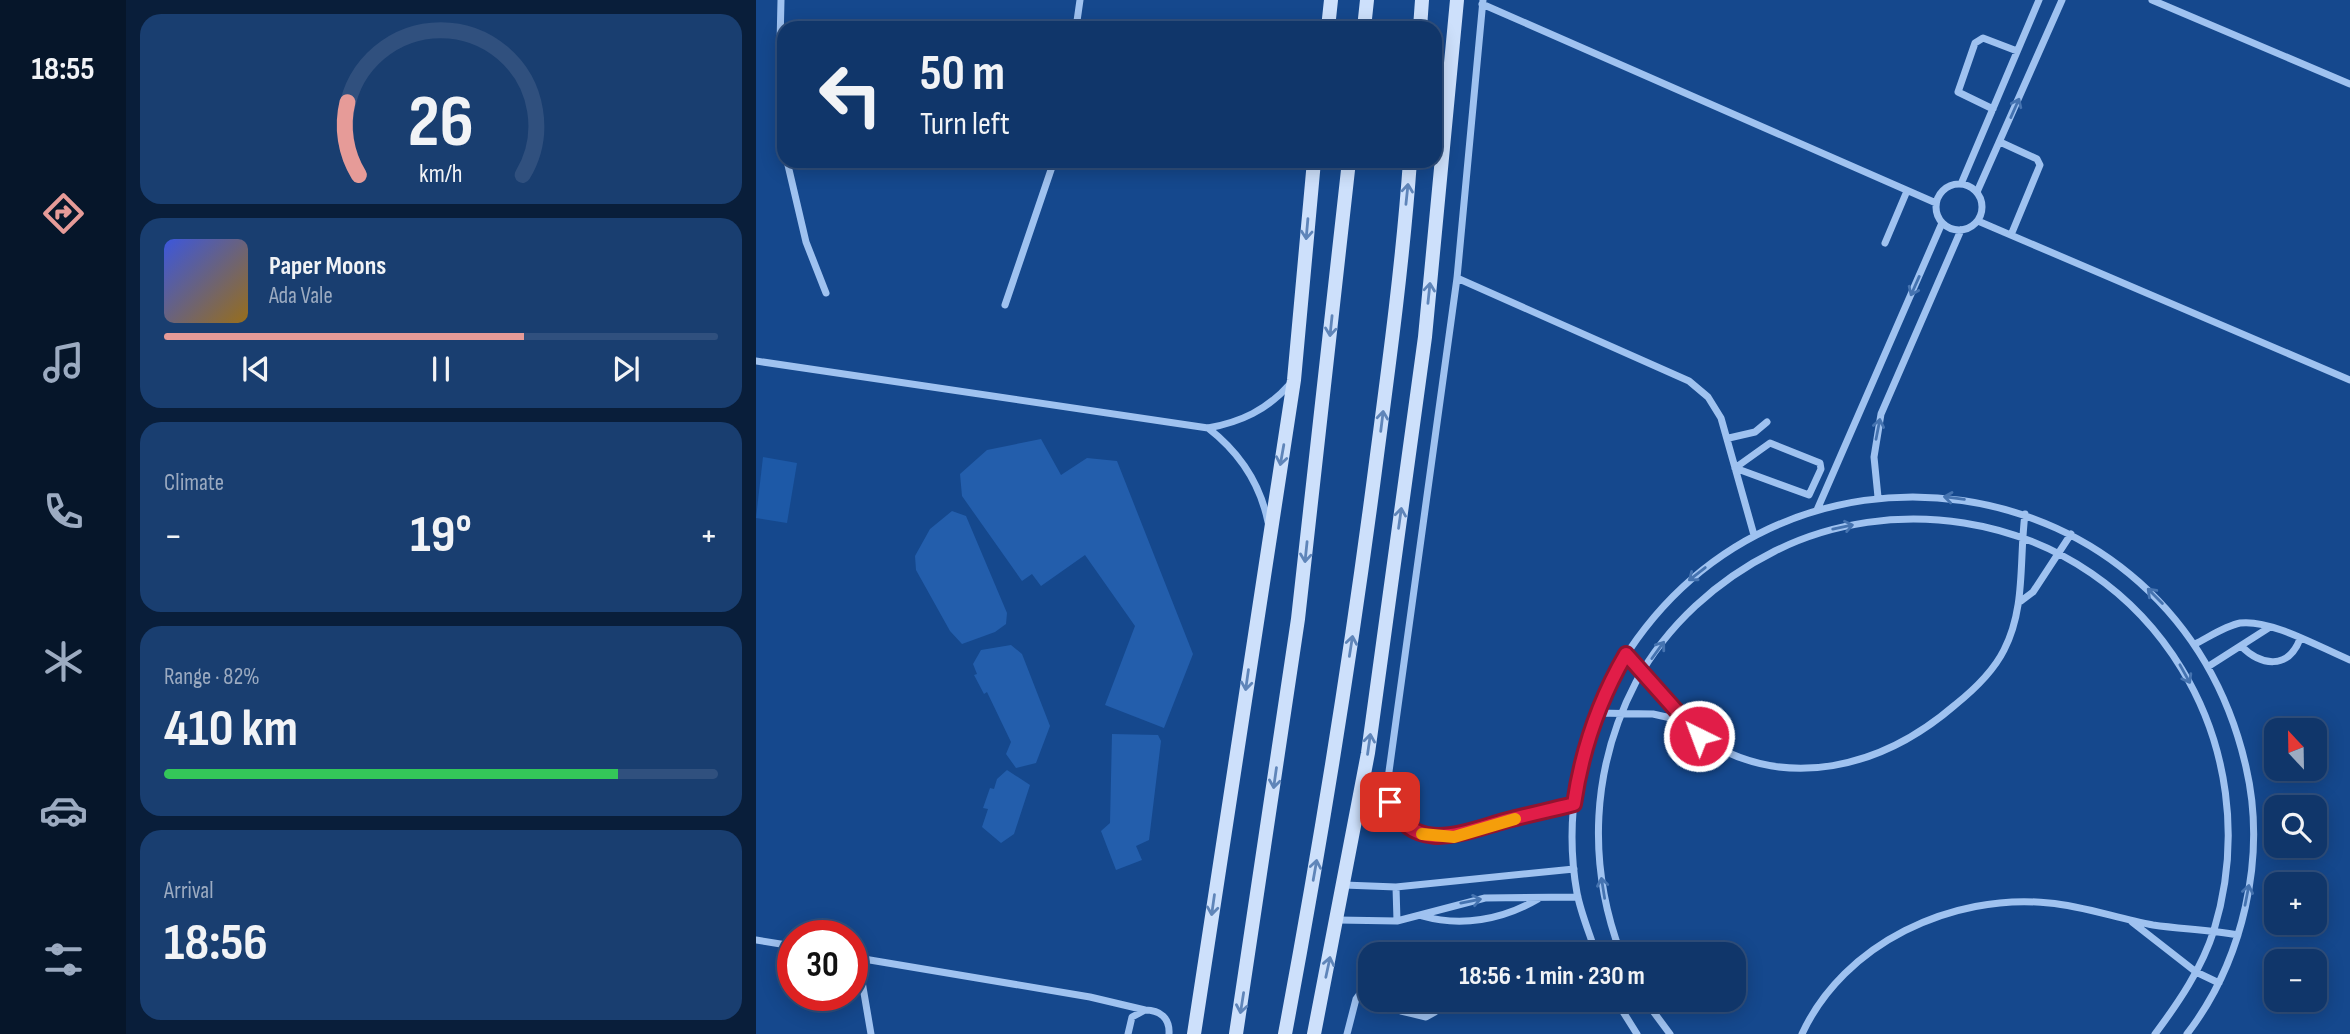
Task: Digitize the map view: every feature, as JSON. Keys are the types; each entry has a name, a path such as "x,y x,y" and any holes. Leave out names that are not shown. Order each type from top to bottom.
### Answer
{"street":[{"path":"780,0 780,21"},
{"path":"1077,21 1080,0"},
{"path":"1329,21 1331,0"},
{"path":"1365,21 1367,0"},
{"path":"1420,21 1422,0"},
{"path":"1442,158 1457,0"},
{"path":"1817,510 1942,223 1936,203 1943,191 1961,184 2039,0"},
{"path":"1977,192 2062,0"},
{"path":"2152,0 2350,84"},
{"path":"1574,804 1454,837 1422,834 1411,830 1397,820 1390,802 1388,760 1457,278 1483,2 1936,203"},
{"path":"1993,109 1958,92 1975,43 1983,38 2017,51"},
{"path":"2000,142 2037,159 2040,165 2011,235"},
{"path":"790,168 806,242 826,293"},
{"path":"1005,305 1052,168"},
{"path":"1194,1034 1269,529 1294,380 1313,168"},
{"path":"1236,1034 1298,619 1348,168"},
{"path":"1285,1033 1325,814 1359,593 1391,349 1409,168"},
{"path":"1314,1034 1368,753 1425,337 1441,168"},
{"path":"1878,497 1874,457 1881,414 1961,230 1978,221 1983,207 1977,192 1961,184"},
{"path":"1885,243 1907,191"},
{"path":"1978,221 2350,380"},
{"path":"1942,223 1961,230"},
{"path":"1457,278 1689,381 1708,397 1729,438 1754,535"},
{"path":"756,361 1208,428 1228,424 1265,408 1294,380"},
{"path":"1729,438 1755,432 1767,422"},
{"path":"1208,428 1233,450 1252,478 1269,529"},
{"path":"1770,443 1818,462 1821,467 1810,494 1806,496 1735,468 1770,443"},
{"path":"1592,942 1578,897 1574,869 1574,804 1585,743 1595,713 1626,654 1660,608 1689,580 1754,535 1817,510 1878,497 1953,498 2025,514 2071,534 2107,555 2140,581 2170,611 2209,666 2240,738 2253,816 2248,894 2238,936 2219,983 2187,1034"},
{"path":"1626,654 1699,736 1725,750 1782,766 1840,765 1875,756 1922,732 1973,691 1993,669 2005,649 2021,601 2025,514"},
{"path":"1617,942 1603,894 1597,822 1601,786 1620,714 1643,670 1693,607 1723,582 1756,561 1804,539 1867,522 1906,519 1971,524 2022,537 2060,554 2095,575 2126,600 2154,629 2178,661 2208,721 2223,772 2228,813 2228,853 2214,931 2196,972 2155,1034"},
{"path":"2021,601 2033,592 2071,534"},
{"path":"2195,644 2239,624 2270,627 2350,660"},
{"path":"2209,666 2270,627"},
{"path":"2241,646 2260,661 2277,663 2292,654 2300,639"},
{"path":"1595,713 1653,714 1685,722"},
{"path":"1344,886 1396,887 1574,869"},
{"path":"1396,887 1397,921"},
{"path":"1338,920 1397,921 1485,898 1578,897"},
{"path":"1421,915 1447,923 1474,920 1511,912 1539,898"},
{"path":"1802,1034 1819,1005 1862,957 1889,939 1950,912 1993,904 2048,902 2128,920 2238,936"},
{"path":"2128,920 2196,972 2219,983"},
{"path":"756,940 777,943"},
{"path":"868,959 1152,1010 1165,1017 1170,1034"},
{"path":"1347,1034 1358,996"},
{"path":"1128,1034 1132,1017 1144,1010"},
{"path":"866,1011 871,1034"},
{"path":"1405,1012 1426,1017 1435,1012"},
{"path":"1623,1012 1637,1034"},
{"path":"1654,1012 1670,1034"}],"shaded area":[{"path":"763,457 797,463 787,523 756,518"}],"building":[{"path":"1041,439 1061,475 1087,458 1117,461 1193,654 1164,728 1105,705 1135,626 1085,555 1041,586 1032,574 1022,581 962,496 960,474 987,450"},
{"path":"952,511 966,516 1007,613 1006,624 995,632 962,644 950,631 916,570 915,556 930,529"},
{"path":"1011,645 1022,654 1050,726 1036,763 1016,768 1006,754 1011,742 987,692 984,694 974,675 977,674 973,664 981,650"},
{"path":"1112,734 1158,735 1161,741 1149,840 1136,846 1142,860 1116,870 1101,831 1110,823"},
{"path":"1007,770 1030,785 1014,834 1001,843 982,827 988,809 983,808 990,788 994,789 997,779"}],"slow traffic":[{"path":"1422,834 1454,837 1515,819"}],"route":[{"path":"1390,802 1397,820 1411,830 1422,834 1454,837 1504,821 1574,804 1578,773 1590,728 1601,699 1626,654 1699,736"}]}
